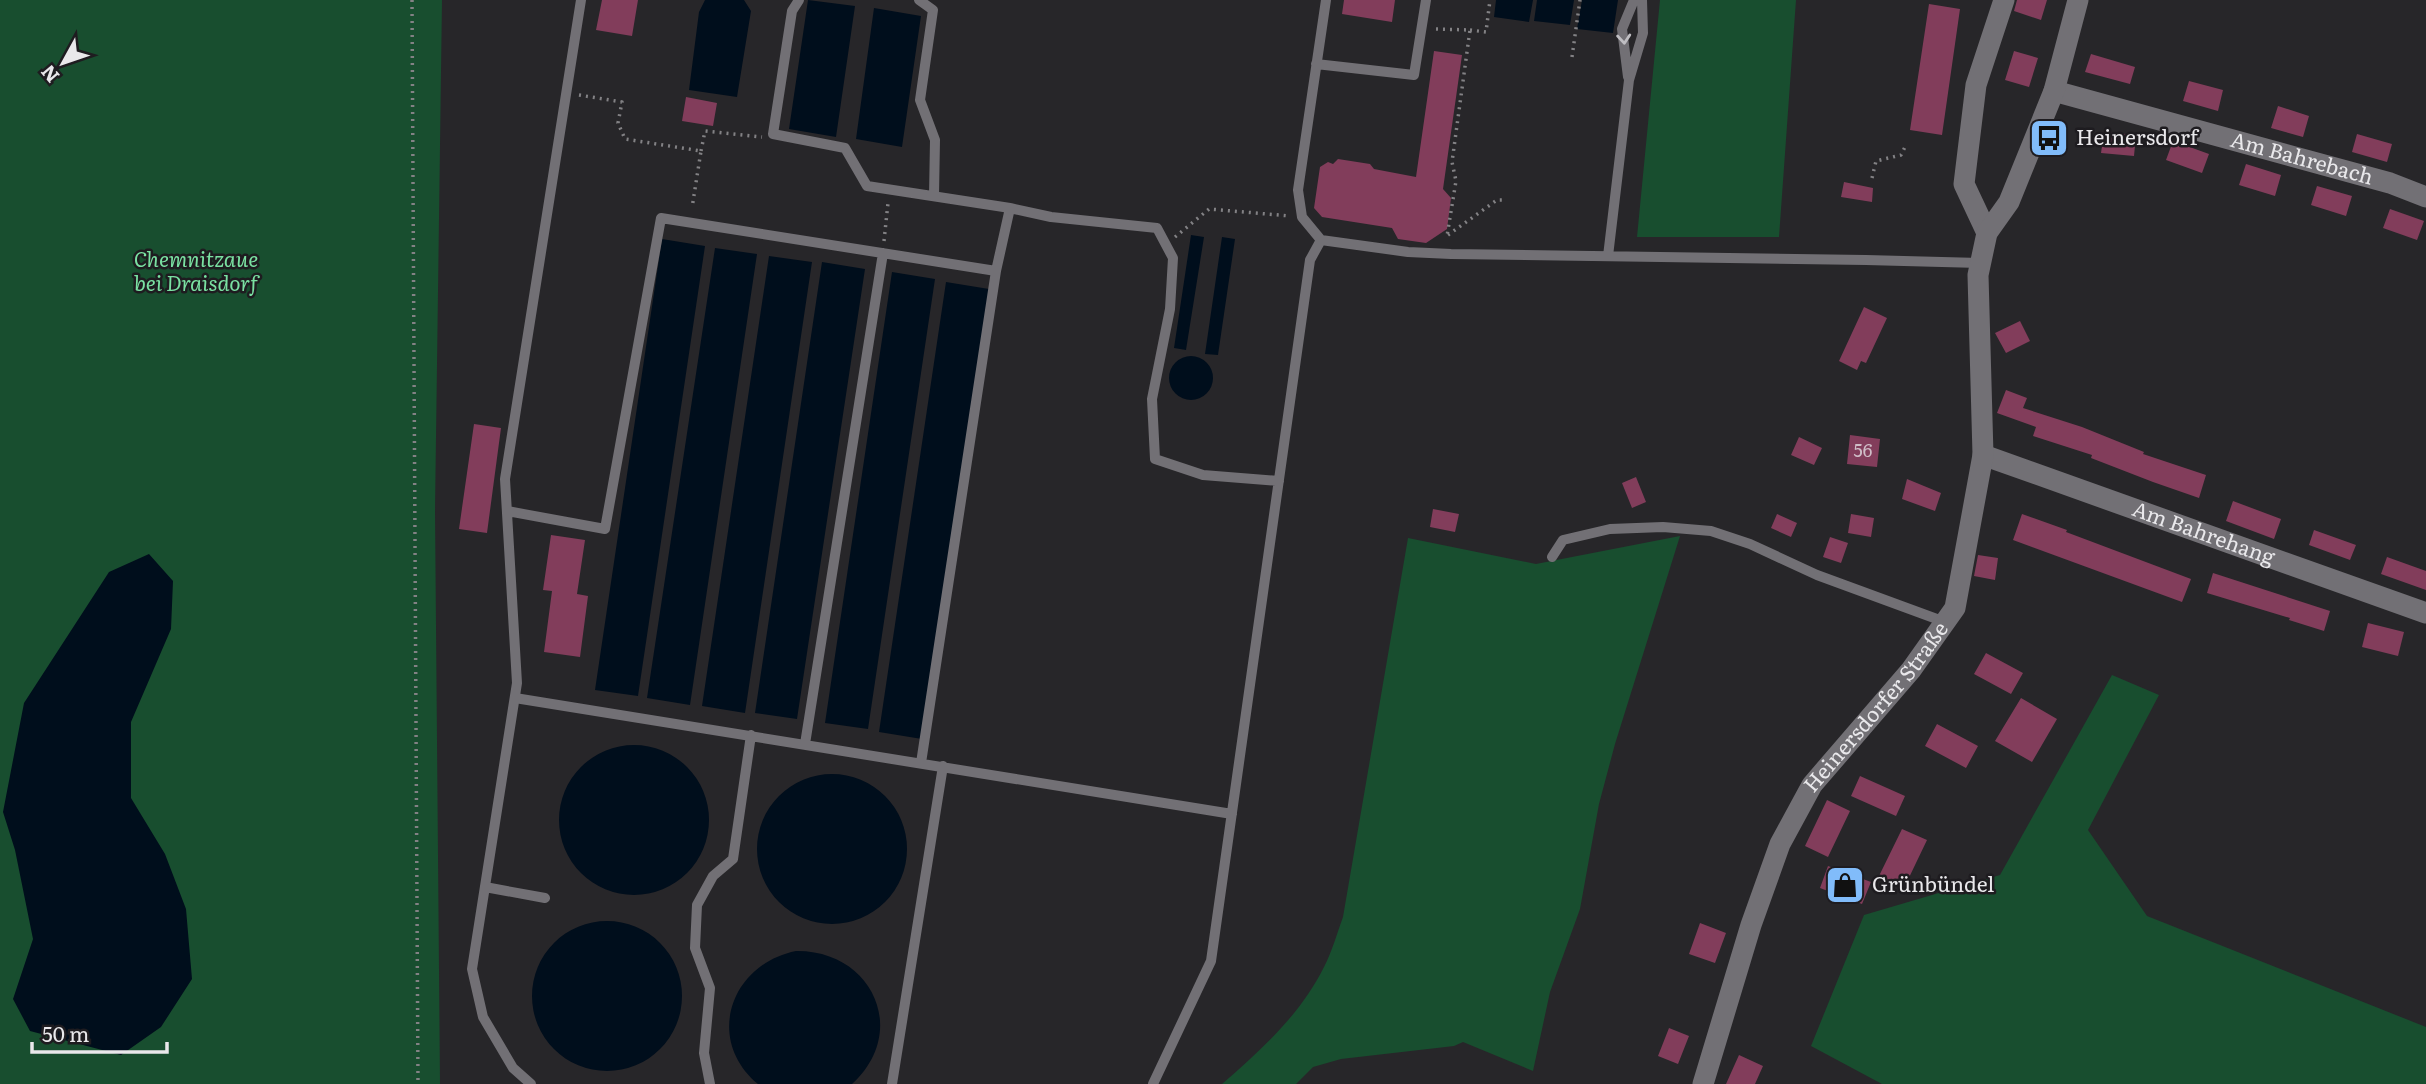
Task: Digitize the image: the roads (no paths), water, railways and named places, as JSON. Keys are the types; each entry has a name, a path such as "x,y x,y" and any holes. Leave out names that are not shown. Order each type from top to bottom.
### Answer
{"street":[{"path":"1987,233 1964,184 1976,85 2004,0"},
{"name":"Heinersdorfer Straße","path":"1703,1084 1751,925 1780,845 1812,785 1911,670 1955,608 1983,455 1978,275 1980,263 1987,233 2009,202 2054,91 2078,0"},
{"name":"Am Bahrebach","path":"2054,91 2390,183 2426,197"},
{"name":"Am Bahrehang","path":"1983,455 2426,612"}],"lane":[{"path":"531,1084 513,1068 483,1017 472,969 517,683 505,480 582,0"},
{"path":"799,0 792,11 773,134 845,148 867,186 1051,217 1157,228 1173,258 1170,309 1152,399 1155,459 1203,475 1279,481"},
{"path":"919,0 933,10 920,100 935,140 934,196"},
{"path":"1326,0 1298,190 1302,217 1321,240 1423,253 1980,263"},
{"path":"1316,64 1414,75 1426,0"},
{"path":"1629,80 1622,29 1634,0"},
{"path":"1608,256 1629,80 1643,33 1642,0"},
{"path":"921,763 996,271 1010,208"},
{"path":"507,511 605,528 661,218 996,271"},
{"path":"1153,1084 1211,961 1310,260 1321,240"},
{"path":"805,744 883,253"},
{"path":"1552,557 1563,540 1610,529 1663,527 1711,531 1750,544 1817,575 1945,622"},
{"path":"515,698 1232,814"},
{"path":"710,1084 704,1053 710,988 695,948 697,905 713,876 733,859 751,735"},
{"path":"892,1084 943,766"},
{"path":"485,887 545,898"}],"water":[{"path":"705,0 744,0 751,11 737,97 689,90 699,12"},
{"path":"808,0 855,6 836,137 789,129"},
{"path":"1496,0 1533,0 1529,22 1494,17"},
{"path":"1537,0 1574,0 1570,25 1534,21"},
{"path":"1582,0 1618,0 1613,33 1577,29"},
{"path":"874,8 921,16 902,147 856,139"},
{"path":"1191,235 1204,237 1186,350 1174,348"},
{"path":"1222,237 1235,239 1218,355 1205,354"},
{"path":"662,239 705,246 638,696 595,690"},
{"path":"715,248 757,254 690,705 647,698"},
{"path":"769,256 812,262 745,713 702,706"},
{"path":"822,262 865,269 797,719 755,713"},
{"path":"892,272 935,279 868,729 825,723"},
{"path":"946,282 989,289 922,739 879,732"},
{"path":"1191,356 1206,363 1213,378 1206,393 1191,400 1176,393 1169,378 1176,363"},
{"path":"149,554 173,581 171,629 131,722 131,798 165,854 186,909 192,979 161,1027 121,1055 30,1031 13,999 33,939 15,850 3,812 24,703 109,572"},
{"path":"634,745 663,750 687,767 704,791 709,820 704,849 687,873 663,890 634,895 605,890 581,873 564,849 559,820 564,791 581,767 605,750"},
{"path":"832,774 861,779 885,796 902,820 907,849 902,878 885,902 861,919 832,924 803,919 779,902 762,878 757,849 762,820 779,796 803,779"},
{"path":"607,921 636,927 649,933 660,943 670,954 676,967 682,996 676,1025 670,1038 660,1049 649,1059 636,1065 607,1071 578,1065 565,1059 554,1049 544,1038 538,1025 532,996 538,967 544,954 554,943 565,933 578,927"},
{"path":"796,951 823,954 845,964 862,979 874,997 880,1018 878,1041 869,1063 852,1084 758,1084 741,1066 732,1046 729,1026 732,1006 741,987 755,971 773,959"}],"place":[{"name":"Heinersdorf","path":"2049,138"},
{"name":"Grünbündel","path":"1845,885"}],"park label":[{"name":"Chemnitzaue bei Draisdorf","path":"196,272"}]}
